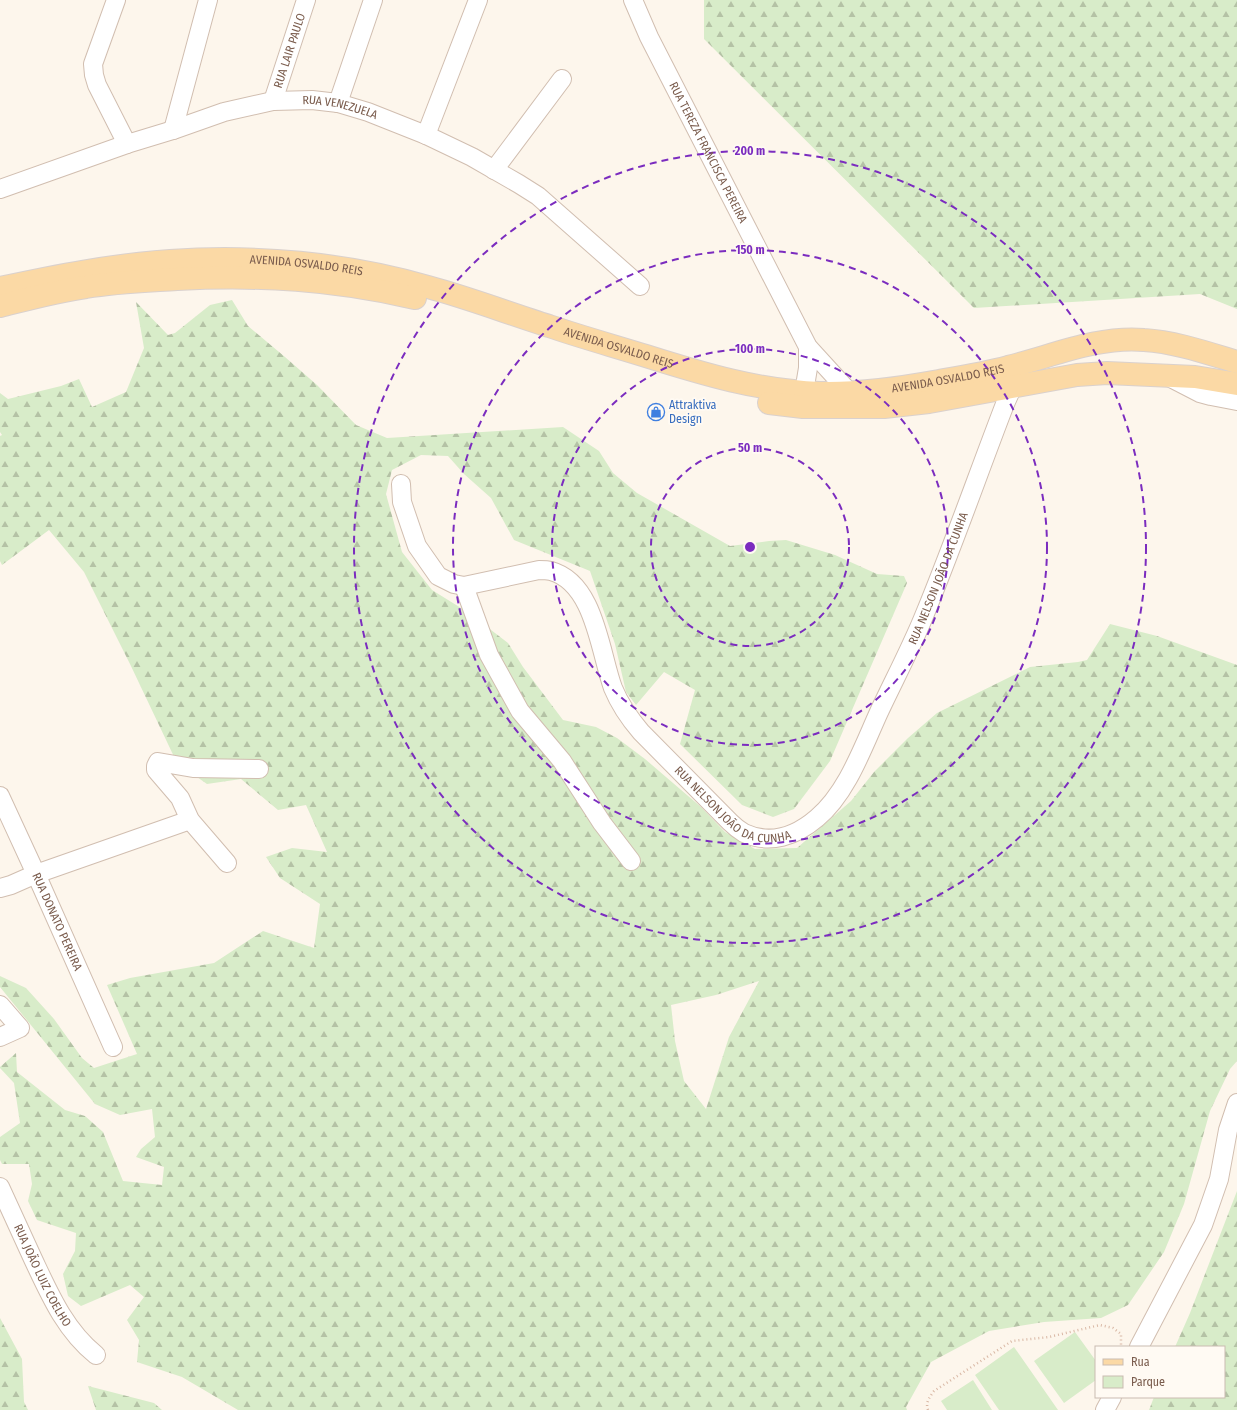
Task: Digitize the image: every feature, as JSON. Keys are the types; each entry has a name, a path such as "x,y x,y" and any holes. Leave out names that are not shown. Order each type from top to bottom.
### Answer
{"main road":[{"name":"AVENIDA OSVALDO REIS","path":"0,288 78,272 169,261 236,260 307,264 341,268 378,274 426,286 710,376 762,387 804,392 876,391 970,376 1007,368 1080,346 1117,340 1143,339 1170,344 1237,362"},
{"name":"AVENIDA OSVALDO REIS","path":"0,306 85,287 133,282 236,277 314,281 354,286 428,302 471,314 693,386 766,403 803,407 884,407 928,402 1077,375 1107,372 1195,377 1237,384"}],"street":[{"path":"116,0 93,64 97,85 127,144"},
{"path":"174,130 208,0"},
{"name":"RUA LAIR PAULO","path":"273,101 306,0"},
{"path":"338,104 373,0"},
{"path":"426,134 478,0"},
{"name":"RUA TEREZA FRANCISCA PEREIRA","path":"633,0 649,37 808,347 850,392"},
{"path":"494,170 562,79"},
{"name":"RUA VENEZUELA","path":"0,188 224,112 273,101 312,100 338,104 368,112 426,134 519,184 538,196 640,286"},
{"name":"RUA TEREZA FRANCISCA PEREIRA","path":"804,392 808,368 808,347"},
{"path":"1165,375 1200,393 1237,401"},
{"name":"RUA NELSON JOÃO DA CUNHA","path":"464,586 539,570 551,571 564,577 576,589 588,608 595,623 613,686 619,701 629,718 641,732 730,822 744,832 758,838 771,839 789,835 813,822 830,805 847,780 859,756 924,616 1013,386"},
{"path":"401,484 402,502 418,546 438,576 454,584 464,586 489,655 520,711 562,761 602,823 631,861"},
{"path":"227,863 190,820 180,798 156,770 156,766 158,762 193,768 259,769"},
{"name":"RUA DONATO PEREIRA","path":"0,796 113,1047"},
{"path":"0,888 190,820"},
{"path":"0,1005 20,1028 0,1037"},
{"path":"1139,1346 1203,1225 1219,1179 1228,1130 1237,1103"},
{"name":"RUA JOÃO LUIZ COELHO","path":"0,1187 57,1310 72,1332 96,1355"},
{"path":"1105,1410 1111,1398"}],"path":[{"path":"928,1410 926,1406 934,1391 1012,1341 1050,1337 1100,1325 1113,1328 1121,1334 1121,1346"}],"green space":[{"path":"704,0 1237,0 1237,309 1200,294 974,308 704,39"},
{"path":"232,300 248,326 317,385 356,425 387,438 563,427 599,451 613,473 637,493 730,546 786,540 835,555 877,574 904,576 907,583 830,761 794,809 773,817 742,805 680,744 695,690 664,672 636,705 626,692 615,644 590,571 514,540 491,498 464,474 448,456 421,455 392,470 386,494 402,552 432,590 469,613 508,643 523,667 563,720 596,727 617,738 645,759 701,807 725,832 755,849 797,848 851,801 874,772 908,738 937,713 1030,667 1087,660 1110,624 1157,636 1237,665 1237,1061 1230,1069 1210,1111 1184,1204 1164,1252 1128,1305 1101,1318 1044,1322 989,1331 931,1362 906,1407 907,1410 238,1410 182,1377 137,1362 139,1340 127,1320 144,1297 130,1285 81,1306 68,1296 63,1274 75,1251 76,1233 37,1220 28,1201 32,1184 29,1164 2,1164 0,1160 0,1137 20,1123 14,1083 0,1067 16,1053 17,1072 65,1110 85,1116 103,1132 123,1181 162,1185 164,1167 136,1157 141,1149 155,1137 152,1109 120,1115 95,1104 0,987 0,976 26,988 54,1019 82,1058 94,1068 137,1054 107,985 130,978 214,963 263,931 314,948 320,904 280,878 266,857 292,848 327,852 306,805 278,810 241,779 207,784 177,763 84,572 49,530 2,565 0,561 0,436 2,435 0,432 0,393 8,399 61,386 79,379 92,407 126,392 144,348 136,302 168,335 175,333 210,305","holes":["759,981 729,1037 706,1109 684,1081 675,1041 671,1005 716,995"]},
{"path":"1237,1191 1237,1410 1149,1410 1154,1398 1225,1398 1225,1346 1175,1346 1190,1313"},
{"path":"0,1318 22,1359 24,1402 28,1410 0,1410"},
{"path":"1075,1332 1095,1360 1095,1381 1064,1403 1034,1361"},
{"path":"1014,1347 1058,1410 999,1410 975,1375"},
{"path":"973,1380 992,1410 947,1410 941,1401"},
{"path":"88,1386 154,1403 162,1410 96,1410"}],"place":[{"name":"Attraktiva Design","path":"656,412"}]}
